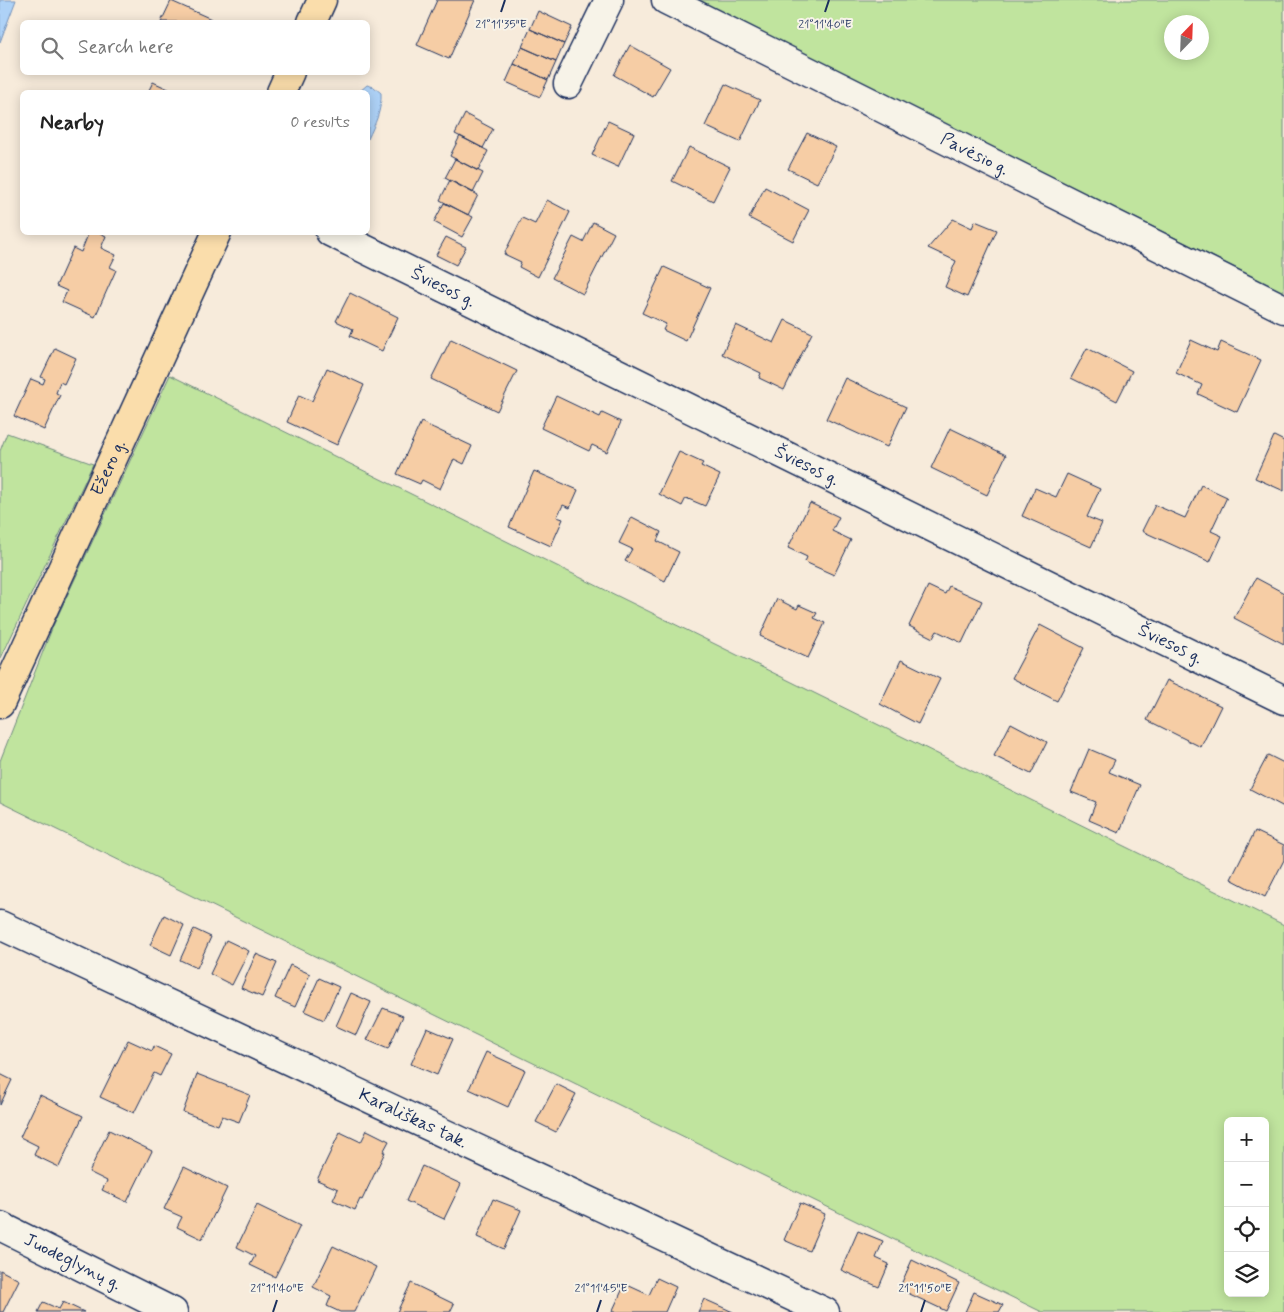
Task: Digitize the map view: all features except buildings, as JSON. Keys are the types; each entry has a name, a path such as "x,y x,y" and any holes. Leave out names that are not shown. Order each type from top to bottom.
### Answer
{"main road":[{"path":"313,20 322,0"},
{"path":"282,90 289,75"},
{"name":"Ežero g.","path":"0,704 216,235"}],"street":[{"path":"568,84 609,0"},
{"name":"Pavėsio g.","path":"666,0 1284,309"},
{"name":"Šviesos g.","path":"336,235 1284,700"},
{"name":"Karališkas tak.","path":"0,925 825,1312"},
{"name":"Juodeglynų g.","path":"0,1226 172,1312"}],"green space":[{"path":"696,0 1284,0 1284,292"},
{"path":"170,375 1284,925 1284,1312 1042,1312 0,802 0,761 53,626"},
{"path":"7,433 93,464 0,660 0,451"}],"water":[{"path":"0,0 16,0 0,42"},
{"path":"367,85 374,87 381,93 379,111 370,134 370,90 361,90"}]}
